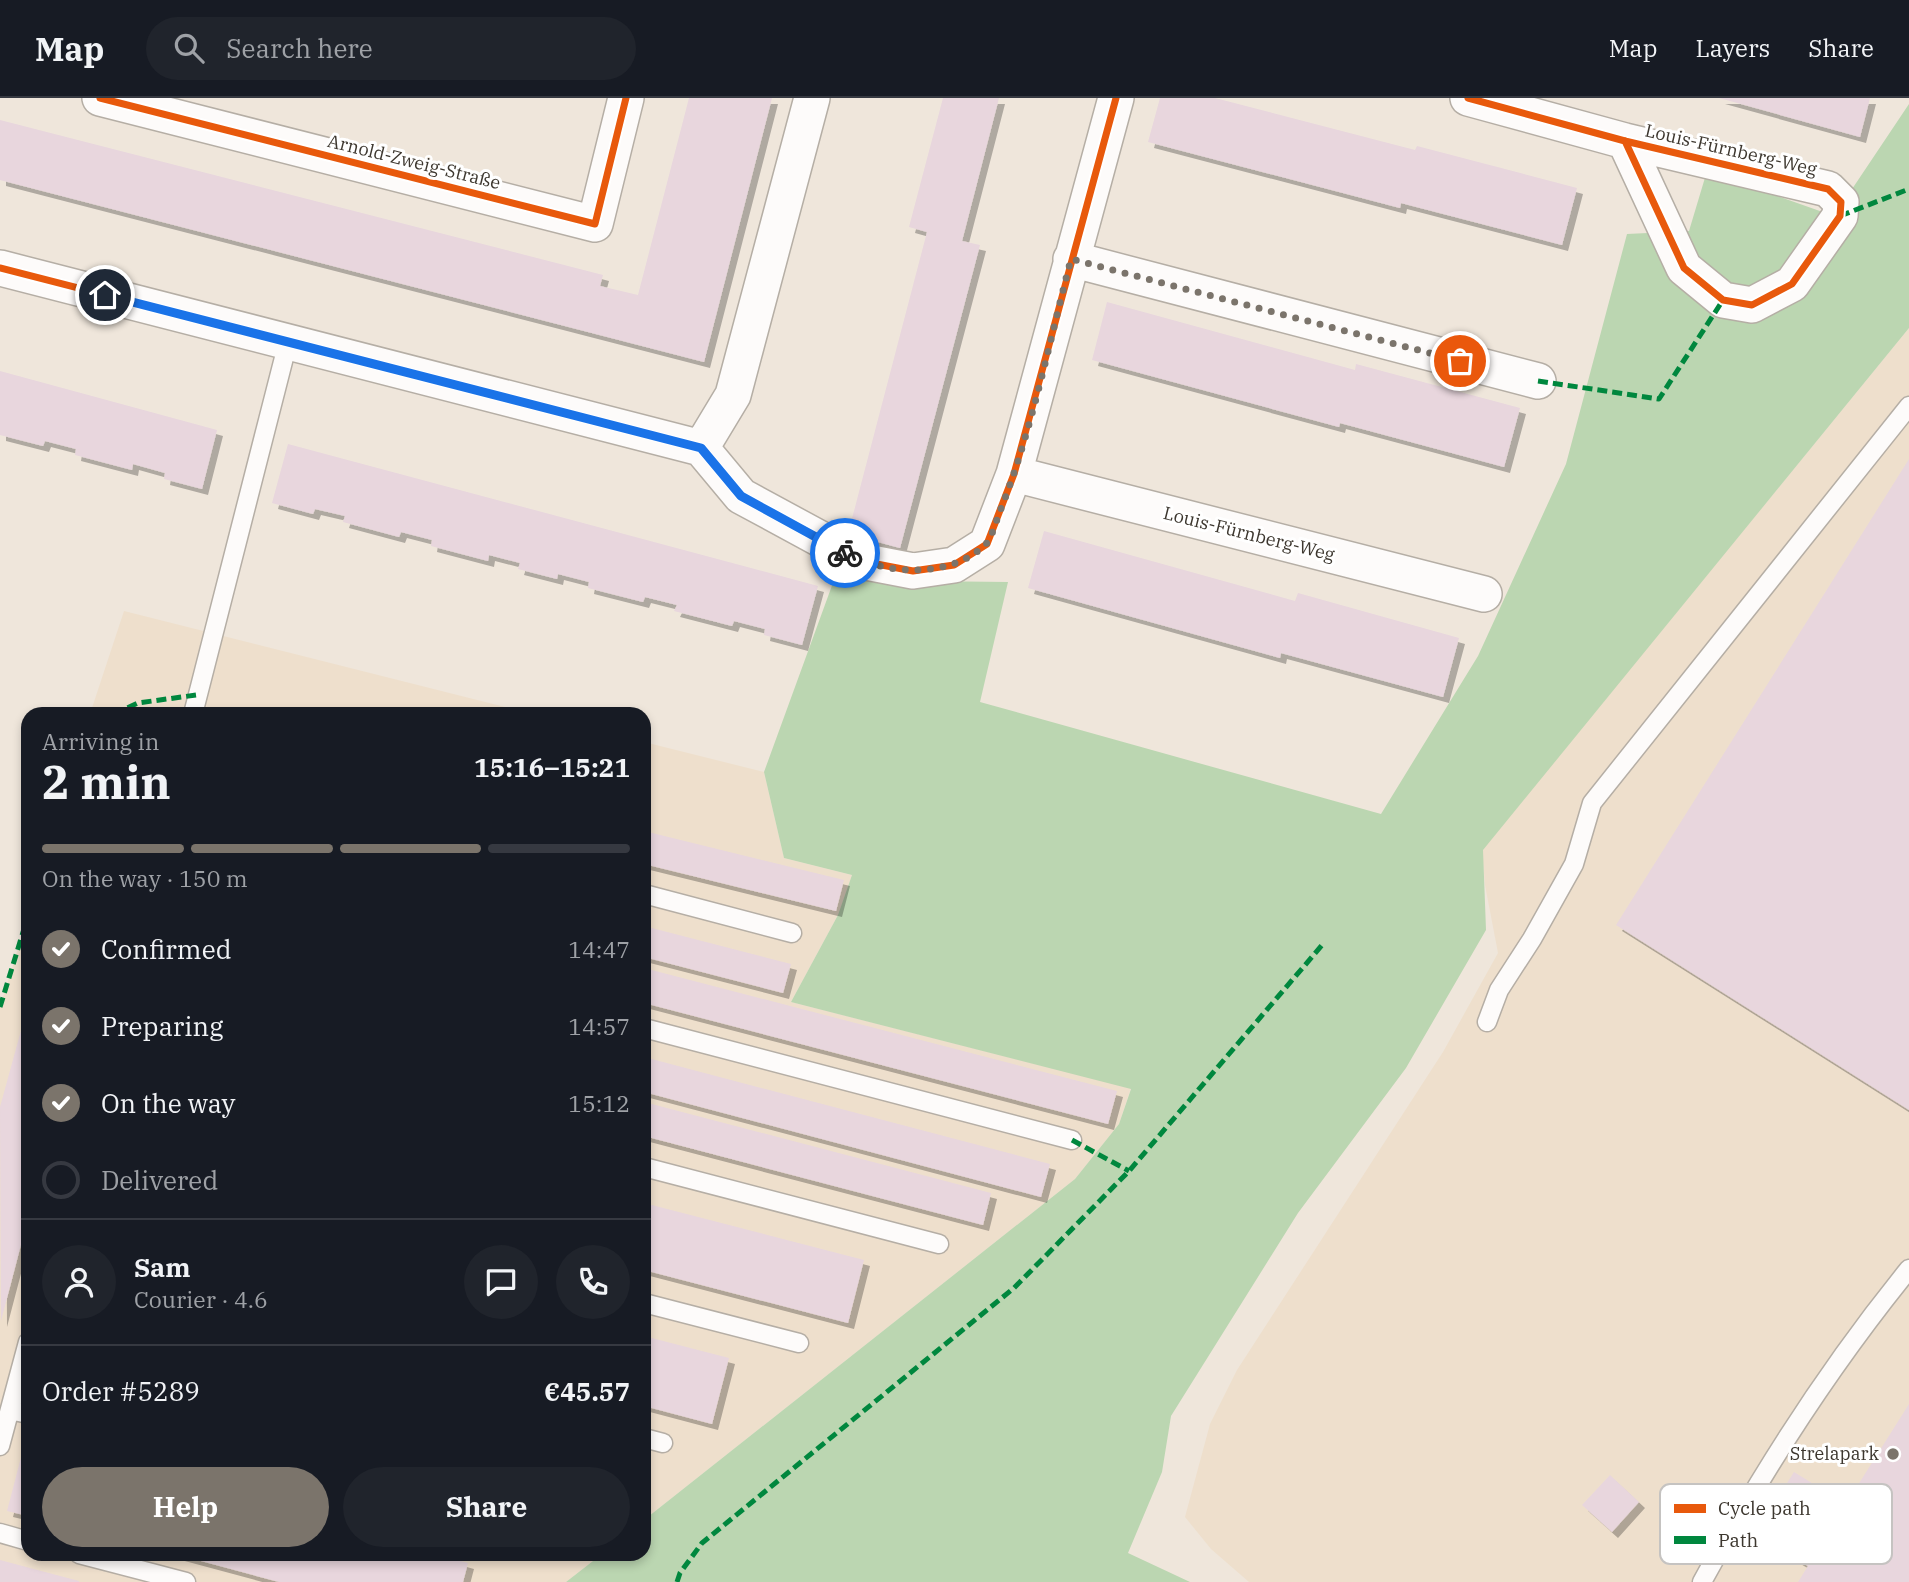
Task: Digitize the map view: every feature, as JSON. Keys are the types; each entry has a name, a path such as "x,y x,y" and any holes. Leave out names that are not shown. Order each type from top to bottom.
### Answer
{"street":[{"name":"Arnold-Zweig-Straße","path":"100,98 594,224 626,98"},
{"path":"701,448 733,395 813,98"},
{"path":"0,268 701,448 741,496 861,561 913,571 954,565 987,544 1014,474 1116,98"},
{"name":"Louis-Fürnberg-Weg","path":"1468,98 1625,141 1828,189 1841,202 1840,216 1792,284 1752,305 1723,300 1684,268 1625,141"},
{"path":"1071,259 1538,382"},
{"name":"Louis-Fürnberg-Weg","path":"1014,474 1484,594"}],"lane":[{"path":"195,707 288,342"},
{"path":"1487,1021 1499,990 1532,939 1574,864 1592,803 1909,406"},
{"path":"651,896 792,933"},
{"path":"651,1030 1072,1140"},
{"path":"651,1169 939,1244"},
{"path":"1759,1484 1841,1356 1909,1269"},
{"path":"651,1305 799,1343"},
{"path":"0,1446 21,1368"},
{"path":"10,1410 21,1413"},
{"path":"651,1440 663,1443"},
{"path":"0,1533 21,1539"},
{"path":"106,1561 186,1582"},
{"path":"1702,1582 1712,1564"}],"shaded area":[{"path":"1909,328 1909,1582 1249,1582 1211,1549 1185,1517 1210,1424 1237,1370 1443,1052 1498,953 1485,885 1482,850"},
{"path":"124,611 505,707 92,707"},
{"path":"651,744 764,772 784,858 852,875 838,915 791,1002 1131,1088 1119,1124 1075,1179 651,1514"},
{"path":"21,939 21,1561 593,1561 566,1582 0,1582 0,1007"}],"green space":[{"path":"1909,104 1909,328 1483,850 1486,930 1406,1068 1298,1213 1171,1416 1162,1472 1128,1553 1190,1582 566,1582 593,1561 651,1561 651,1514 1075,1179 1119,1124 1131,1089 791,1002 838,915 852,875 784,858 764,772 834,580 1008,582 980,702 1381,814 1478,656 1566,464 1627,234 1689,231 1707,171 1834,216"}],"building":[{"path":"689,98 772,98 704,362 0,180 0,120 603,275 600,286 638,295"},
{"path":"943,98 999,98 962,241 980,245 900,548 848,534 927,232 909,227"},
{"path":"1160,98 1215,98 1415,150 1417,146 1577,188 1562,245 1401,203 1400,208 1148,142"},
{"path":"1719,98 1870,98 1860,137"},
{"path":"1107,302 1355,370 1356,364 1520,408 1504,467 1340,423 1339,427 1092,360"},
{"path":"0,371 217,430 202,489 164,479 165,473 133,464 132,470 75,455 76,449 45,441 43,446 0,435"},
{"path":"288,444 818,586 802,645 764,635 765,629 734,621 732,626 674,611 677,605 645,597 643,602 588,588 589,582 558,574 557,579 518,569 520,563 489,555 488,561 431,546 432,540 401,532 399,537 343,522 345,516 315,509 313,514 272,503"},
{"path":"1909,459 1909,1110 1616,925"},
{"path":"1044,531 1295,601 1298,593 1459,638 1443,697 1281,653 1280,658 1028,588"},
{"path":"651,833 844,880 836,911 651,866"},
{"path":"651,928 791,964 783,993 651,959"},
{"path":"651,970 1117,1091 1108,1124 651,1005"},
{"path":"21,1030 21,1245 1,1321 0,1107"},
{"path":"651,1059 1050,1164 1041,1197 651,1094"},
{"path":"651,1104 991,1193 983,1225 651,1138"},
{"path":"651,1205 864,1260 848,1323 651,1272"},
{"path":"651,1338 729,1358 712,1424 651,1408"},
{"path":"1909,1404 1909,1582 1798,1582 1808,1566 1805,1564 1892,1564 1892,1484 1859,1484"},
{"path":"21,1457 21,1514 7,1511"},
{"path":"1794,1472 1814,1484 1786,1484"},
{"path":"1610,1475 1639,1502 1612,1532 1582,1505"},
{"path":"0,1560 79,1581 79,1582 0,1582"},
{"path":"201,1561 468,1563 463,1582 279,1582"}],"marked path":[{"path":"1840,216 1909,189"},
{"path":"1538,381 1659,399 1723,300"},
{"path":"129,707 138,703 196,695"},
{"path":"0,1007 21,939"},
{"path":"677,1582 680,1573 702,1543 1014,1288 1129,1171 1323,944"},
{"path":"1072,1140 1129,1171"}],"cycle path":[{"path":"100,98 595,224 626,98"},
{"path":"0,268 701,448 741,496 861,561 913,571 954,565 987,544 1014,474 1116,98"},
{"path":"1468,98 1625,141 1828,189 1841,202 1840,216 1792,284 1752,305 1723,300 1684,268 1625,141"}],"way so far":[{"path":"845,553 861,561 913,571 954,565 987,544 1014,474 1071,259 1460,361"}],"place":[{"name":"Strelapark","path":"1893,1454"}],"route":[{"path":"105,295 701,448 741,496 845,553"}]}
